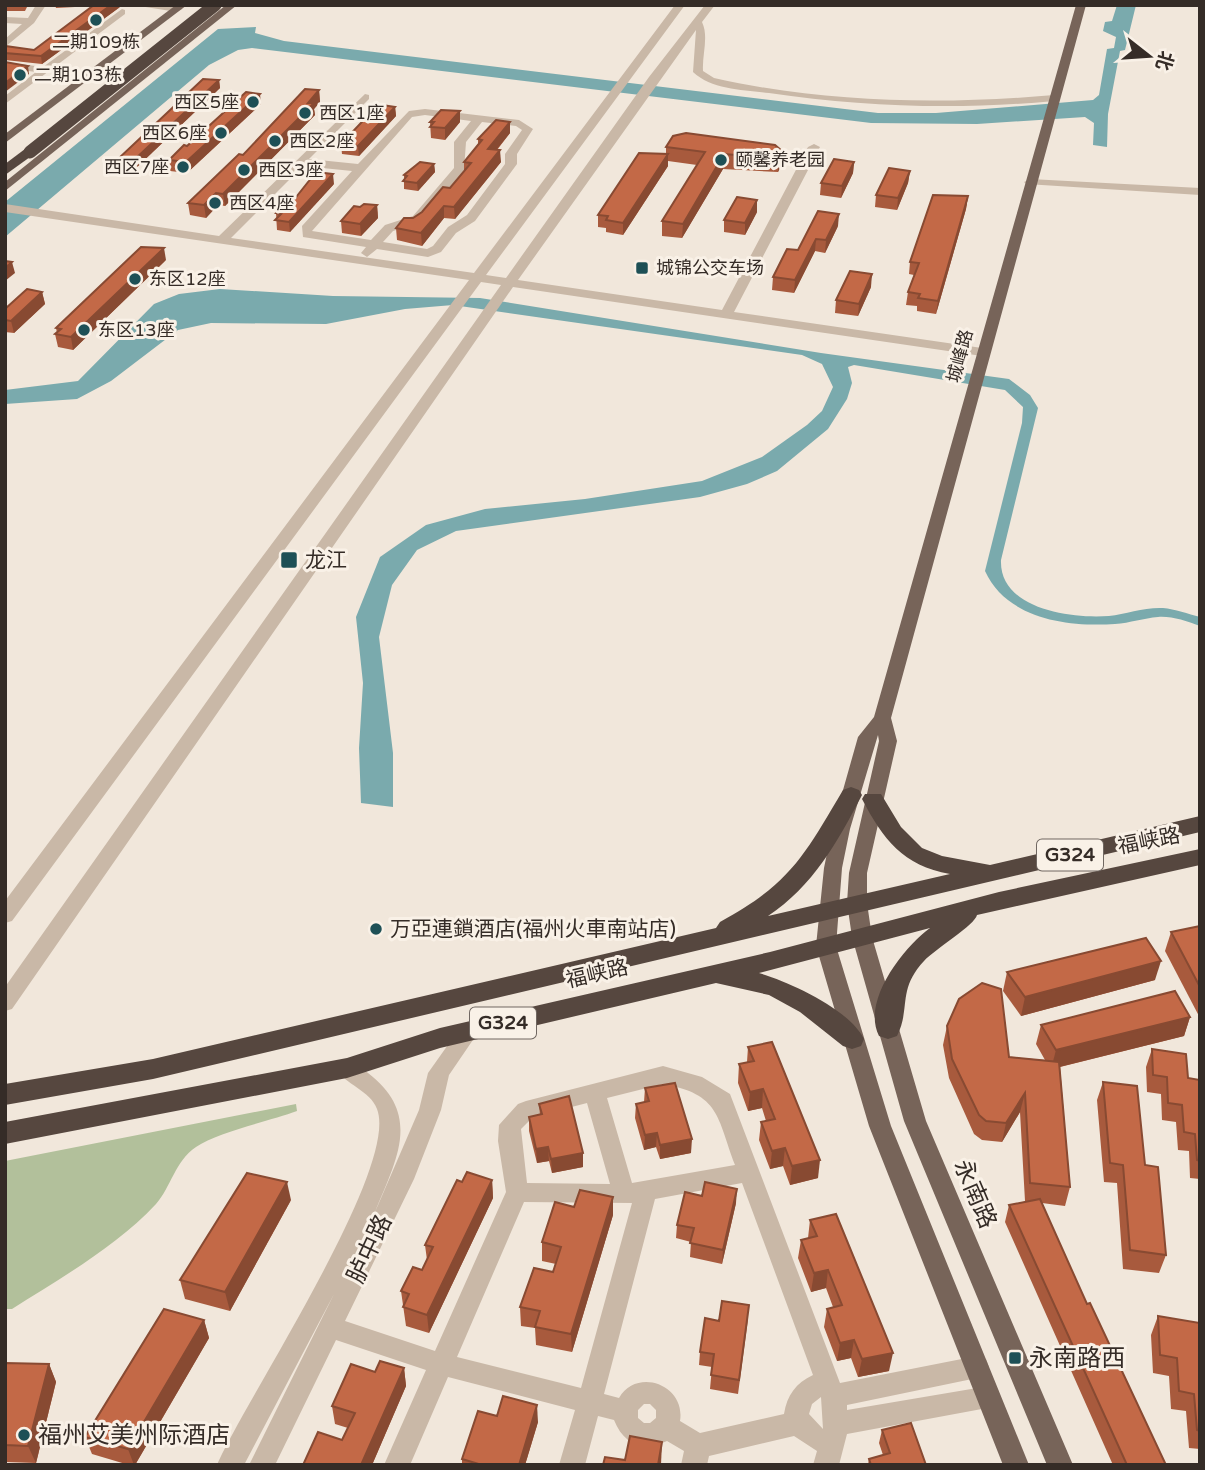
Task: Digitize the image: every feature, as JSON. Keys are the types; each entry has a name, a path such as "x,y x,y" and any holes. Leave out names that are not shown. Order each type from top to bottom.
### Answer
{"highway":[{"path":"8,148 201,5"},
{"path":"5,171 215,5"},
{"path":"697,943 775,901 806,874 862,797 903,847 917,856 939,864 998,871"},
{"name":"福峡路","path":"5,1095 153,1069 1200,824"},
{"name":"福峡路","path":"5,1133 220,1095 347,1068 469,1031 826,946 1045,890 1200,857"},
{"path":"1028,864 1045,890"},
{"path":"888,1029 894,987 906,967 936,937 960,920 999,901"},
{"path":"653,954 665,985"},
{"path":"704,975 739,977 789,991 816,1009 852,1040"}],"main road":[{"path":"5,188 232,5"},
{"name":"城峰路","path":"826,946 833,868 841,829 862,797 888,741 882,718 1081,5"},
{"path":"8,148 86,78 179,7"},
{"path":"157,25 151,33 164,41 178,40 200,30"},
{"path":"86,78 111,70 128,70 140,77"},
{"name":"城峰路","path":"862,797 865,833 857,903 862,937"},
{"path":"841,829 865,833"},
{"name":"永南路","path":"862,937 915,1121 1060,1465"},
{"path":"826,946 852,1040 880,1126 1016,1465"}],"street":[{"path":"5,44 31,21 41,5"},
{"path":"140,5 179,7"},
{"path":"5,916 680,5"},
{"path":"5,1003 653,79 710,5"},
{"path":"5,101 122,12"},
{"path":"5,20 31,21"},
{"path":"697,22 702,33 697,54 698,72 711,80 733,85 914,106 990,105 1053,100"},
{"path":"11,66 45,70"},
{"path":"221,241 365,97"},
{"path":"425,111 480,118 519,123 524,125 528,132 511,154 512,164 471,218 452,230 433,251 374,246 311,236 306,232 410,114 425,111"},
{"path":"360,262 389,228 417,219 460,168 460,142 480,118"},
{"path":"726,314 814,147"},
{"path":"299,163 359,171"},
{"path":"1030,182 1200,192"},
{"path":"5,208 982,352"},
{"name":"胪中路","path":"262,1465 332,1328 403,1179 430,1110 439,1073 469,1031"},
{"name":"胪中路","path":"230,1465 358,1227 389,1149 388,1108 374,1089 347,1068"},
{"path":"397,1465 517,1192 510,1125 526,1110 663,1075 684,1078 705,1086 722,1100 830,1388 831,1445"},
{"path":"572,1465 589,1401 635,1193 594,1093"},
{"path":"517,1192 635,1193 748,1172"},
{"path":"332,1328 442,1364 625,1411 628,1425 639,1434 654,1434 666,1426 696,1455 798,1423"},
{"path":"977,1367 830,1388 814,1386 800,1399 798,1423 811,1437 831,1445 989,1398"}],"green space":[{"path":"296,1104 297,1111 231,1132 196,1147 183,1159 156,1204 124,1234 88,1261 12,1309 5,1309 5,1161"}],"water":[{"path":"1117,5 1136,5 1125,50 1120,51 1108,114 1107,147 1093,145 1094,123 1085,117 977,124 871,123 252,48 238,50 209,65 5,237 5,202 218,29 256,27 255,33 284,41 878,113 936,113 1093,100 1099,95 1107,49 1114,48 1116,37 1103,31 1105,22 1112,21"},
{"path":"220,289 333,296 480,298 821,353 1009,379 1030,395 1038,408 1001,560 1004,577 1012,590 1040,608 1058,613 1109,616 1163,608 1200,617 1200,626 1163,617 1115,624 1078,624 1040,617 1008,600 995,587 985,571 1022,423 1023,407 1005,390 854,365 848,367 852,383 847,399 828,429 777,471 747,484 700,497 456,531 417,550 392,585 379,637 393,753 393,807 361,803 359,748 363,683 356,617 380,557 426,525 485,509 585,499 702,481 762,457 807,425 822,411 833,387 822,364 802,355 453,305 405,309 326,324 211,323 178,330 111,381 77,399 5,404 5,390 78,381 154,304 179,294"}],"building":[{"path":"94,5 111,5 41,56 5,53 5,46 34,50"},
{"path":"5,62 28,66 5,83"},
{"path":"203,79 219,80 133,161 118,159"},
{"path":"305,89 319,90 308,103 314,103 223,194 216,193 204,205 188,203 239,154 243,155"},
{"path":"246,92 260,94 186,162 169,160 184,145 187,146"},
{"path":"382,105 395,107 358,146 341,144 375,108"},
{"path":"441,110 460,111 445,128 430,127 434,122 430,122"},
{"path":"496,120 510,122 488,149 500,150 454,207 444,206 421,233 396,228 404,218 413,218 422,212 443,187 450,188 471,163 464,162 482,140 478,139"},
{"path":"686,133 775,145 782,151 778,158 724,154 683,224 662,221 705,152 666,147 673,136"},
{"path":"639,153 668,154 623,223 606,220 608,216 598,215"},
{"path":"834,159 854,162 842,186 821,183"},
{"path":"420,162 434,164 417,183 403,181 407,176 404,175"},
{"path":"889,168 910,171 898,198 876,195"},
{"path":"316,172 333,174 289,222 275,220 281,214 276,213 288,200 293,201"},
{"path":"933,195 968,196 938,301 918,298 920,294 908,292 919,263 910,262"},
{"path":"737,197 757,200 745,223 724,220"},
{"path":"364,204 377,205 360,224 341,221 354,206 360,207"},
{"path":"818,211 839,214 826,240 816,239 795,280 773,277 787,249 798,250"},
{"path":"141,247 164,248 71,337 55,334 61,329 56,328"},
{"path":"850,271 872,274 859,304 836,300"},
{"path":"27,289 42,292 11,321 5,320 5,309"},
{"path":"1200,926 1200,987 1171,932"},
{"path":"1146,938 1161,961 1025,997 1007,972"},
{"path":"982,983 1001,989 1009,1057 1059,1062 1070,1187 1030,1183 1025,1093 1006,1123 986,1121 979,1115 952,1059 947,1026 959,999"},
{"path":"1175,991 1190,1017 1056,1050 1041,1025"},
{"path":"772,1042 820,1160 792,1166 785,1148 772,1151 761,1122 775,1119 763,1089 750,1092 739,1064 754,1061 748,1047"},
{"path":"1152,1049 1186,1054 1188,1078 1200,1080 1200,1161 1197,1160 1195,1134 1184,1132 1182,1105 1168,1103 1167,1077 1153,1075"},
{"path":"1103,1082 1137,1086 1145,1165 1158,1167 1166,1255 1130,1250 1123,1165 1110,1163"},
{"path":"675,1083 692,1139 660,1145 657,1133 645,1135 636,1104 649,1101 645,1088"},
{"path":"569,1096 583,1153 551,1159 548,1147 536,1149 529,1117 542,1114 539,1104"},
{"path":"467,1172 492,1180 427,1315 403,1307 409,1294 401,1291 413,1267 422,1270 433,1247 425,1245 457,1180 462,1182"},
{"path":"247,1173 287,1182 225,1292 180,1280"},
{"path":"705,1182 737,1189 723,1250 690,1243 694,1228 677,1225 685,1192 702,1196"},
{"path":"580,1190 613,1197 571,1334 535,1327 540,1311 520,1307 534,1268 553,1272 561,1247 542,1242 555,1202 574,1207"},
{"path":"1040,1199 1087,1304 1090,1303 1166,1465 1127,1465 1009,1205"},
{"path":"836,1214 893,1353 862,1359 854,1340 840,1343 827,1309 842,1305 828,1270 814,1273 801,1240 817,1236 810,1220"},
{"path":"722,1301 749,1305 739,1380 711,1375 714,1354 700,1352 705,1318 719,1321"},
{"path":"164,1309 204,1320 128,1449 85,1437"},
{"path":"1158,1316 1200,1323 1200,1431 1197,1430 1194,1394 1179,1391 1177,1358 1160,1355"},
{"path":"380,1361 404,1368 361,1465 303,1465 318,1432 342,1440 355,1413 332,1406 351,1364 375,1372"},
{"path":"5,1363 49,1364 28,1446 5,1445"},
{"path":"503,1396 537,1405 519,1465 482,1465 462,1459 478,1411 497,1416"},
{"path":"911,1423 926,1465 871,1465 869,1459 890,1453 882,1430"},
{"path":"630,1436 662,1442 658,1465 603,1465 605,1457 625,1460"}],"place":[{"name":"二期109栋","path":"96,20"},
{"name":"二期103栋","path":"20,75"},
{"name":"西区5座","path":"253,102"},
{"name":"西区1座","path":"305,113"},
{"name":"西区6座","path":"221,133"},
{"name":"西区2座","path":"275,141"},
{"name":"颐馨养老园","path":"721,160"},
{"name":"西区7座","path":"183,167"},
{"name":"西区3座","path":"244,170"},
{"name":"西区4座","path":"215,203"},
{"name":"城锦公交车场","path":"642,268"},
{"name":"东区12座","path":"135,279"},
{"name":"东区13座","path":"84,330"},
{"name":"龙江","path":"289,560"},
{"name":"万亞連鎖酒店(福州火車南站店)","path":"376,929"},
{"name":"永南路西","path":"1015,1358"},
{"name":"福州艾美州际酒店","path":"24,1435"}]}
